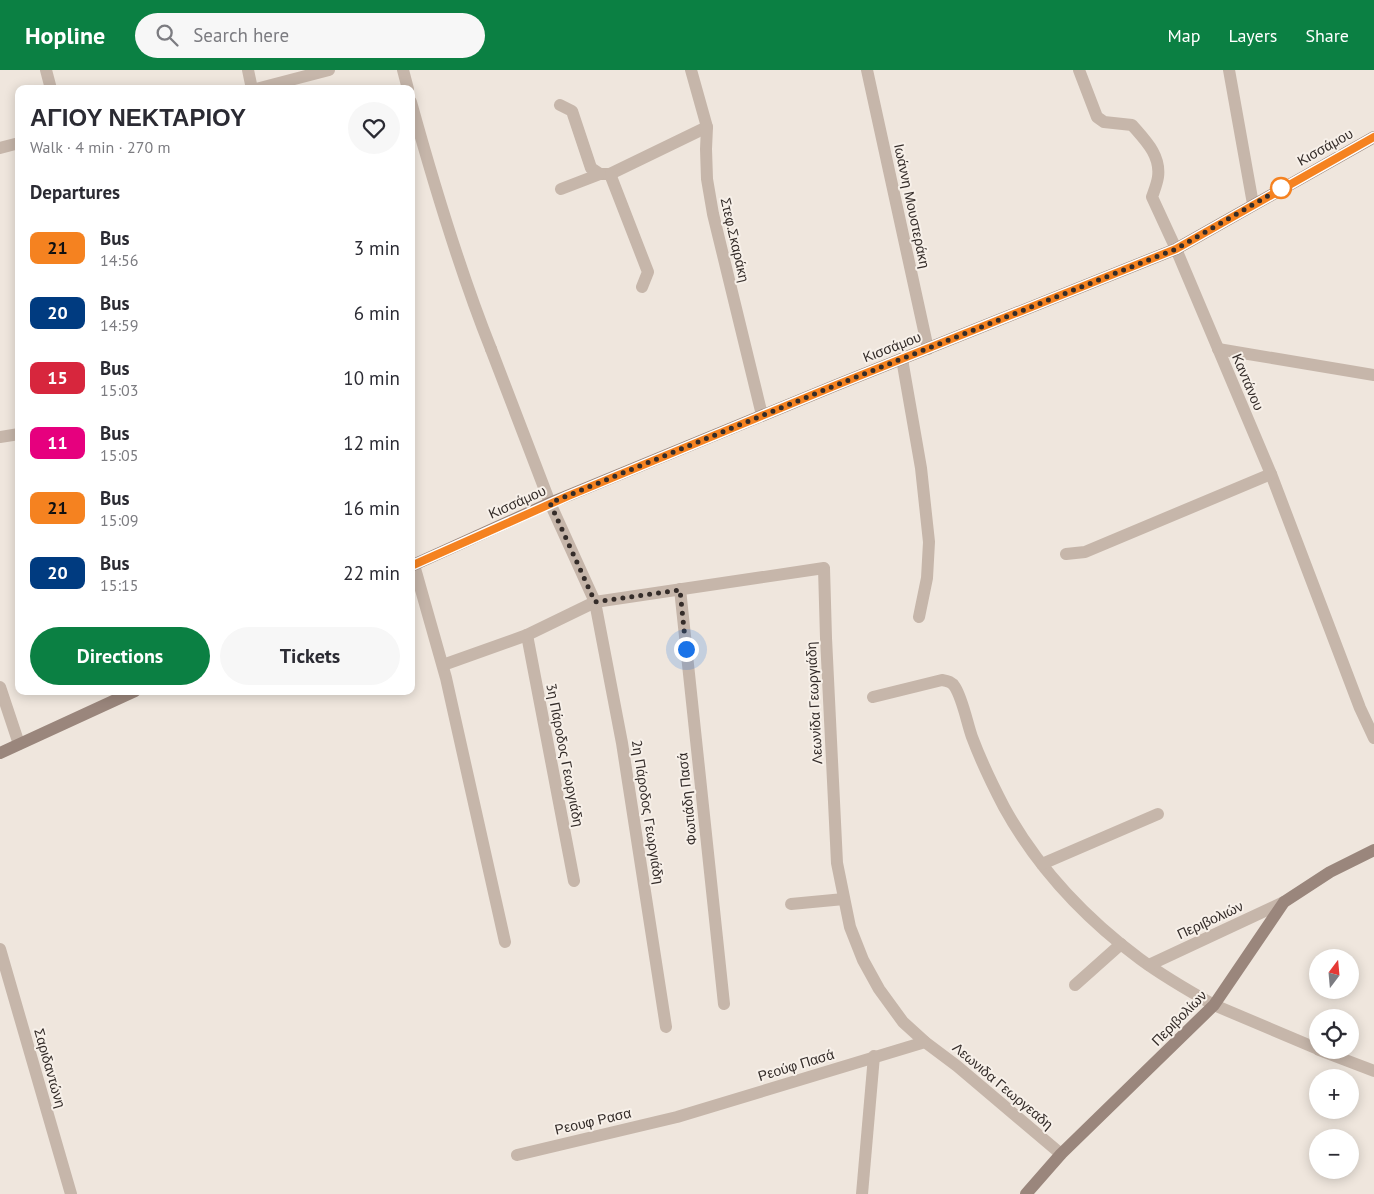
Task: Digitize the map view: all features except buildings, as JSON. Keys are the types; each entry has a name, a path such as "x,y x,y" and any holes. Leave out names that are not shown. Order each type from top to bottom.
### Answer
{"main road":[{"name":"Κισσάμου","path":"415,565 550,503 762,415 1176,249 1374,137"},
{"path":"0,753 126,695"},
{"name":"Περιβολίων","path":"1026,1194 1061,1154 1214,1005 1284,902 1330,872 1374,850"}],"street":[{"path":"46,70 50,85"},
{"path":"248,70 253,85"},
{"path":"270,85 329,70"},
{"path":"403,70 407,85"},
{"name":"Στεφ.Σκαράκη","path":"691,70 707,127 707,180 713,214 762,415"},
{"name":"Ιωάννη Μουστεράκη","path":"867,70 928,349"},
{"name":"Καντάνου","path":"1079,70 1097,117 1104,122 1132,124 1153,150 1158,178 1152,197 1176,249 1271,474 1360,708 1374,738"},
{"path":"1229,70 1253,204"},
{"path":"560,105 572,110 591,168 605,174 648,272 642,287"},
{"path":"415,117 432,179 474,306 550,503 595,602"},
{"path":"561,189 605,174 707,127"},
{"path":"0,148 15,145"},
{"path":"1218,350 1374,375"},
{"path":"902,359 921,468 928,542 927,578 919,617"},
{"path":"0,437 15,435"},
{"path":"1066,554 1085,552 1271,474"},
{"name":"Λεωνίδα Γεωργιάδη","path":"443,665 527,635 595,602 824,568 826,648 837,862 844,899 850,927 862,960 879,989 903,1022 925,1042"},
{"path":"415,576 443,665 505,942"},
{"name":"Φωτιάδη Πασά","path":"680,590 724,1004"},
{"name":"2η Πάροδος Γεωργιάδη","path":"595,602 622,743 666,1027"},
{"name":"3η Πάροδος Γεωργιάδη","path":"527,635 574,881"},
{"path":"873,697 942,680 952,683 986,770 1012,820 1042,864 1083,910 1121,944 1149,965 1214,1005 1309,1046"},
{"path":"0,687 19,744"},
{"path":"1042,864 1158,814"},
{"path":"791,904 844,899"},
{"name":"Περιβολιών","path":"1149,965 1284,902"},
{"path":"1075,985 1121,944"},
{"name":"Σαριδαντώνη","path":"0,949 71,1194"},
{"name":"Ρεούφ Πασά","path":"677,1117 925,1042"},
{"name":"Λεωνιδα Γεωργεαδη","path":"925,1042 957,1066 1061,1154"},
{"path":"862,1194 874,1056"},
{"path":"1342,1059 1374,1071"},
{"name":"Ρεουφ Ρασα","path":"517,1154 677,1117"}],"bus line":[{"name":"21","path":"415,564 550,503 834,386 1176,249 1270,194 1374,137"}],"route":[{"path":"686,649 680,590 595,602 550,503 834,386 1176,249 1287,185 1281,188"}]}
